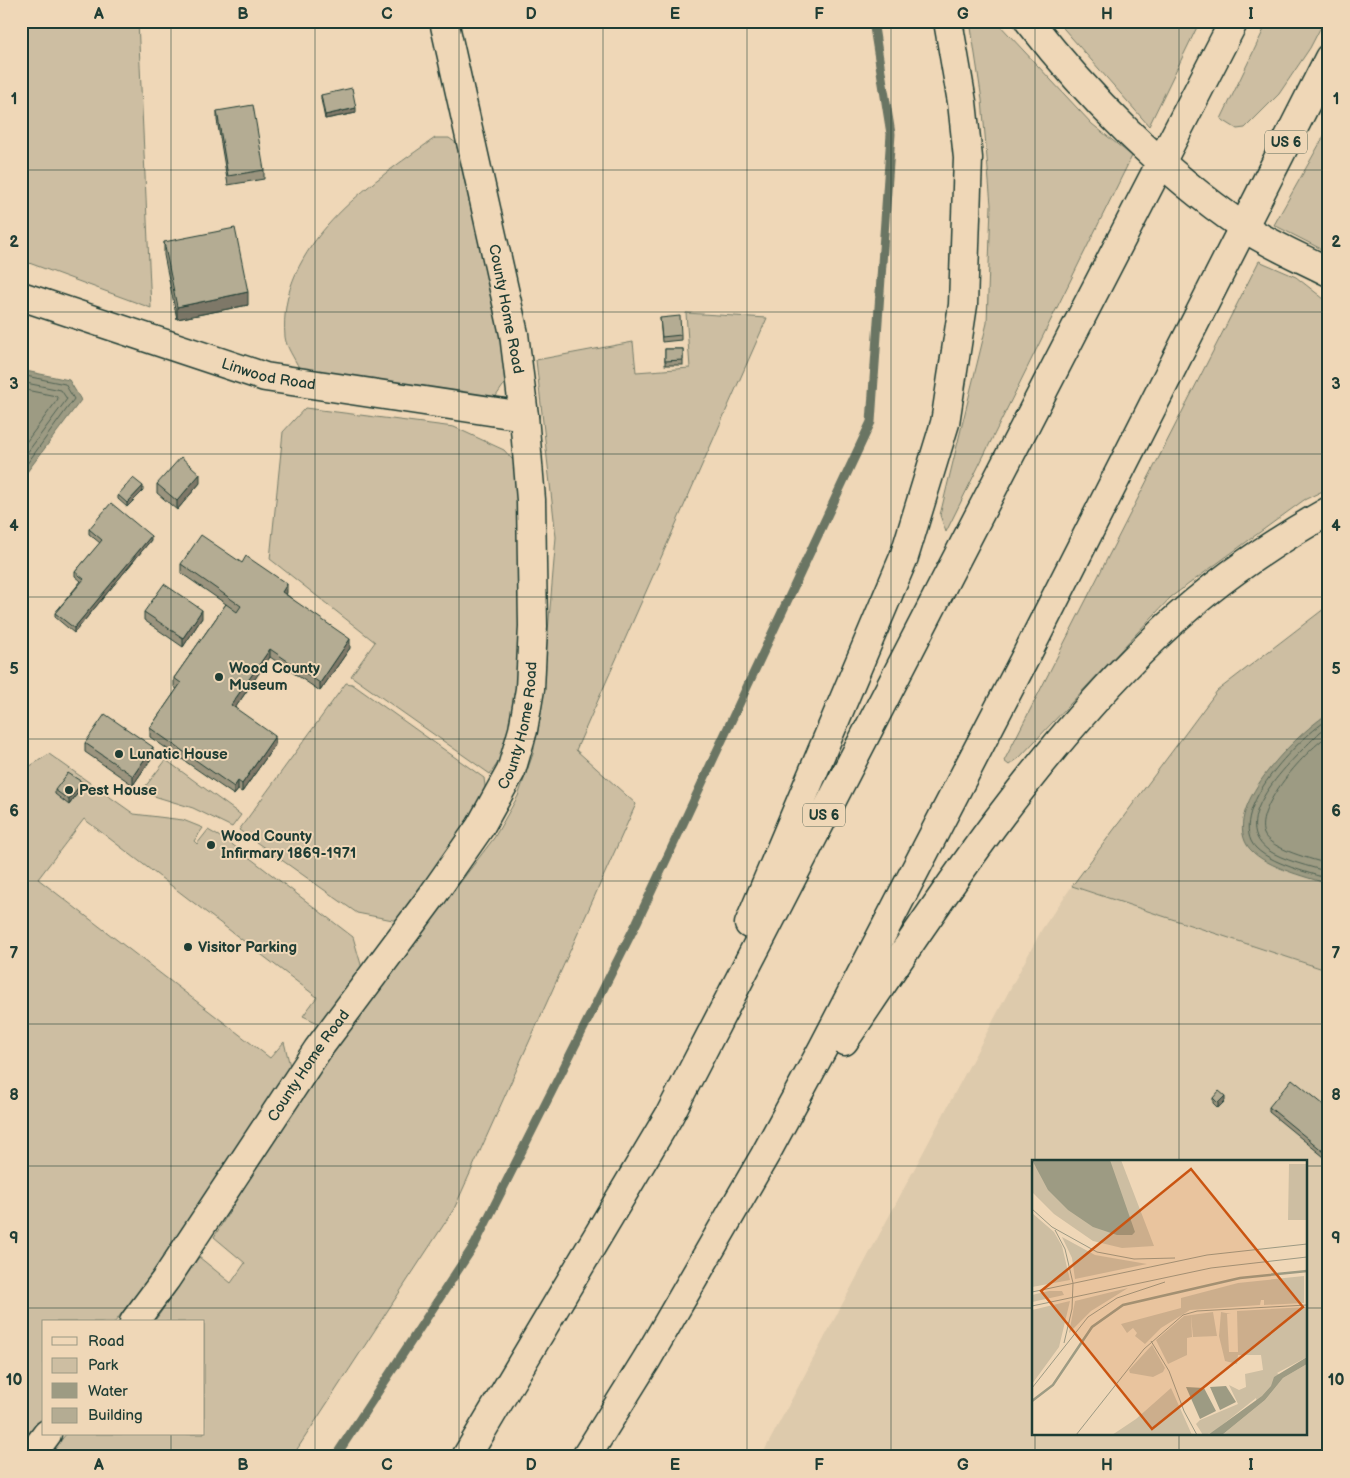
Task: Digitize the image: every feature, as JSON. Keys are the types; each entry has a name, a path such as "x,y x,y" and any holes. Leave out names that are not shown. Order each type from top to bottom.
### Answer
{"main road":[{"name":"County Home Road","path":"135,1320 166,1279 318,1049 432,896 480,827 511,771 526,714 533,626 531,500 524,416 514,334 444,21"},
{"path":"669,1116 904,557 945,423 963,305 968,158 962,102 948,21"},
{"path":"1029,21 1097,100 1201,196 1243,227 1329,272"},
{"name":"US 6","path":"466,1457 669,1116 1234,21"},
{"name":"US 6","path":"586,1457 647,1359 765,1155 1017,674 1329,58"},
{"name":"Linwood Road","path":"21,296 265,377 524,416"},
{"path":"765,1155 989,831 1090,706 1150,642 1210,591 1258,555 1329,511"},
{"path":"30,1457 46,1436"}],"shaded area":[{"path":"1072,886 1329,971 1329,1457 761,1457 1042,929"}],"green space":[{"path":"21,21 138,21 151,308 21,260"},
{"path":"970,21 996,21 1092,124 1132,156 946,532 940,515 987,323 991,205 982,100"},
{"path":"1057,21 1200,21 1149,126"},
{"path":"1268,21 1324,21 1310,48 1279,94 1245,128 1237,129 1221,119"},
{"path":"1329,127 1329,253 1274,225"},
{"path":"435,138 449,138 456,143 507,362 505,383 494,399 365,383 299,368 285,337 286,304 296,274 312,246 332,220 356,197"},
{"path":"1259,261 1296,277 1329,303 1329,488 1304,500 1171,597 1019,758 1009,765 1004,761"},
{"path":"686,313 767,318 576,750 636,804 454,1209 292,1457 48,1457 64,1436 205,1436 205,1320 155,1320 199,1257 231,1283 245,1263 214,1237 273,1140 351,1026 494,838 518,796 533,754 541,714 556,537 536,360 633,342 636,372 690,368"},
{"path":"305,408 454,427 504,450 520,468 522,664 513,727 504,754 490,774 351,676 375,642 270,559 283,432"},
{"path":"1329,605 1329,971 1072,886 1217,691"},
{"path":"346,683 352,684 484,778 486,794 451,849 398,921 357,913 239,830"},
{"path":"49,754 134,814 183,820 203,828 194,841 197,844 208,830 229,842 353,937 362,968 320,1024 303,1016 317,997 84,819 38,879 270,1058 284,1042 290,1066 152,1273 117,1320 42,1320 42,1419 21,1446 21,869 27,859 21,854 21,772"},
{"path":"166,760 241,815 232,827 193,808 141,792"}],"water":[{"path":"21,370 69,380 81,400 21,480"},
{"path":"1329,713 1329,884 1284,870 1262,859 1247,845 1242,829 1245,810 1254,791 1268,771 1300,736"}],"building":[{"path":"352,88 356,108 325,115 321,95"},
{"path":"253,105 264,170 228,176 217,111"},
{"path":"235,228 248,292 177,307 164,242"},
{"path":"680,316 681,335 662,337 660,318"},
{"path":"665,349 683,349 683,360 665,361"},
{"path":"181,457 200,474 177,501 157,484"},
{"path":"133,478 143,486 127,503 118,495"},
{"path":"111,503 151,536 74,628 55,613 84,579 75,572 102,540 89,529"},
{"name":"Wood County Museum","path":"201,535 242,563 246,556 287,584 282,592 350,639 320,683 270,649 231,705 275,736 242,784 238,781 234,787 150,728 181,683 174,678 226,604 237,612 241,606 181,564"},
{"path":"164,584 202,610 183,638 144,612"},
{"name":"Lunatic House","path":"105,714 153,747 133,776 85,743"},
{"name":"Pest House","path":"68,773 82,782 69,800 55,790"},
{"path":"1292,1079 1329,1109 1329,1156 1269,1107"},
{"path":"1219,1091 1225,1096 1218,1103 1213,1098"}],"waterway":[{"path":"335,1457 475,1244 637,922 871,422 891,134 873,21"}],"place":[{"name":"Wood County Museum","path":"219,677"},
{"name":"Lunatic House","path":"119,754"},
{"name":"Pest House","path":"69,790"},
{"name":"Wood County Infirmary 1869-1971","path":"211,845"},
{"name":"Visitor Parking","path":"188,947"}]}
